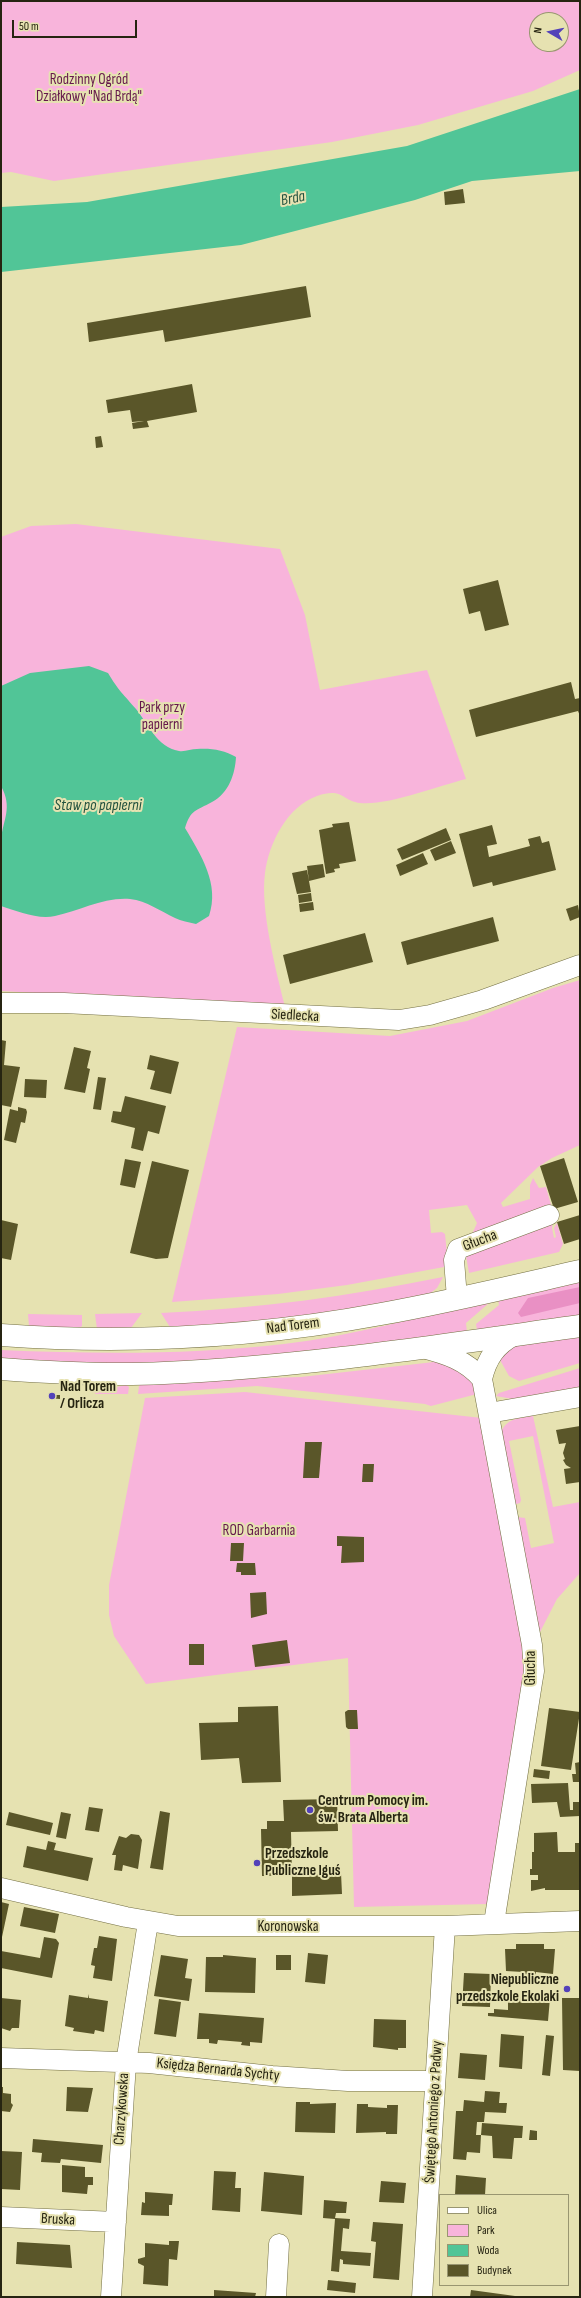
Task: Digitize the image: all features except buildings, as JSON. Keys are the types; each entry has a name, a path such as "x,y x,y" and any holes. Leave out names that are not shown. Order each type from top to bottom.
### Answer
{"main road":[{"name":"Nad Torem","path":"1,1335 119,1338 217,1334 313,1325 381,1314 580,1271"},
{"path":"1,1369 65,1374 163,1373 267,1366 580,1326"}],"street":[{"name":"Siedlecka","path":"1,1003 72,1004 399,1020 430,1015 468,1004 580,965"},
{"name":"Głucha","path":"457,1298 454,1260 458,1249 549,1215"},
{"path":"482,1379 484,1369 494,1350 503,1341 515,1335"},
{"path":"420,1347 447,1354 466,1364 482,1379"},
{"name":"Głucha","path":"482,1379 532,1645 534,1671 518,1784 494,1923"},
{"path":"489,1413 580,1397"},
{"name":"Koronowska","path":"1,1888 148,1922 201,1927 445,1926 580,1921"},
{"name":"Charzykowska","path":"111,2297 126,2063 148,1922"},
{"name":"Świętego Antoniego z Padwy","path":"422,2297 445,1926"},
{"name":"Księdza Bernarda Sychty","path":"1,2058 187,2066 272,2076 348,2081 435,2081"},
{"name":"Bruska","path":"1,2217 116,2222"},
{"path":"276,2297 279,2244"}],"green space":[{"name":"Rodzinny Ogród Działkowy \"Nad Brdą\"","path":"1,1 580,1 580,70 533,91 418,125 332,142 54,181 11,172 1,173"},
{"name":"Park przy papierni","path":"76,524 280,549 305,615 320,690 427,670 466,779 384,802 360,803 349,800 342,795 332,793 326,794 317,796 307,801 297,808 289,817 271,849 267,861 264,888 270,940 285,1007 1,991 1,537 31,526"},
{"path":"580,980 580,1145 552,1158 538,1167 501,1203 503,1207 530,1199 530,1185 533,1178 539,1188 546,1187 551,1205 469,1241 477,1223 467,1205 429,1210 431,1233 442,1232 445,1234 447,1254 444,1267 347,1285 278,1294 172,1302 237,1027 390,1036 467,1021 553,988"},
{"path":"553,1222 552,1228 554,1238 556,1237 554,1228 557,1223 563,1244 559,1252 469,1273 465,1250"},
{"path":"443,1277 437,1288 428,1295 325,1313 241,1323 170,1327 161,1313 303,1301"},
{"path":"580,1281 580,1317 477,1330 476,1324 499,1305 498,1299"},
{"path":"488,1301 489,1303 466,1323 467,1332 248,1358 143,1364 1,1361 1,1350 143,1353 249,1348 284,1344 361,1331"},
{"path":"142,1313 131,1328 97,1329 95,1314"},
{"path":"28,1314 82,1315 82,1326 79,1328 29,1326"},
{"path":"580,1336 580,1363 519,1381 509,1376 500,1360 512,1346"},
{"path":"443,1361 469,1375 477,1394 431,1406 425,1404 257,1386 138,1394 139,1386 144,1382 301,1377"},
{"path":"580,1368 580,1390 518,1400 496,1396 499,1393"},
{"path":"126,1385 129,1387 128,1394 96,1394 93,1392"},
{"name":"ROD Garbarnia","path":"245,1392 482,1418 527,1655 488,1904 354,1907 348,1658 146,1684 114,1636 109,1615 109,1585 145,1398"},
{"path":"533,1416 553,1507 580,1502 580,1573 557,1599 539,1634 517,1517 525,1518 531,1548 554,1543 533,1436 509,1441 521,1500 520,1503 513,1505 501,1432 510,1421"}],"shaded area":[{"path":"580,1287 580,1303 521,1317 518,1313 528,1298"}],"water":[{"name":"Brda","path":"580,89 580,171 472,181 415,200 241,245 1,272 1,207 87,202 407,146"},
{"name":"Staw po papierni","path":"89,666 108,673 154,734 171,749 184,751 195,749 212,749 236,757 230,782 223,794 195,811 187,822 185,828 203,859 212,893 212,904 209,916 196,924 177,919 148,904 130,899 110,900 64,914 48,917 35,916 1,906 1,840 7,807 5,794 1,786 1,686 30,673"}],"place":[{"name":"Nad Torem / Orlicza","path":"52,1396"},
{"name":"Centrum Pomocy im. św. Brata Alberta","path":"310,1810"},
{"name":"Przedszkole Publiczne Iguś","path":"257,1863"},
{"name":"Niepubliczne przedszkole Ekolaki","path":"567,1989"}]}
